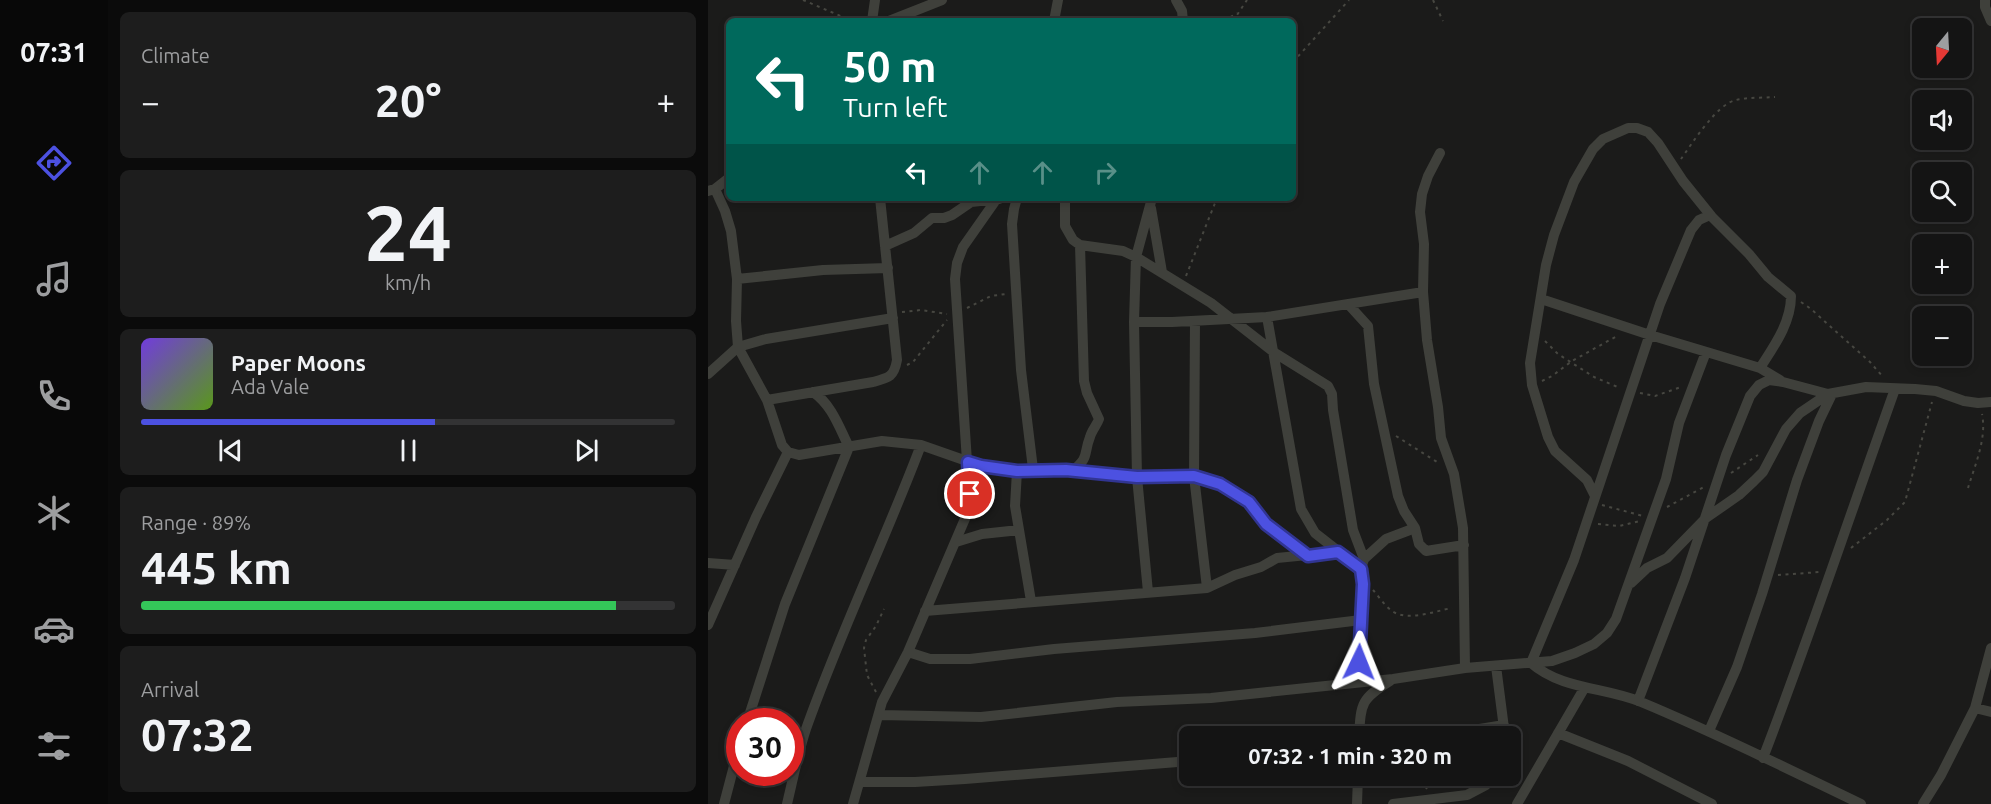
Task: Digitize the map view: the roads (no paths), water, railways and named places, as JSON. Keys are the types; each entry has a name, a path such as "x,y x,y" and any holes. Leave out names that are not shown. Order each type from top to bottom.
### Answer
{"street":[{"path":"872,18 875,0"},
{"path":"897,18 942,0"},
{"path":"1055,18 1058,0"},
{"path":"1176,0 1183,18"},
{"path":"1985,0 1985,7 1991,21"},
{"path":"1594,500 1587,480 1555,451 1548,437 1532,385 1530,363 1546,265 1554,235 1574,182 1593,149 1604,139 1628,128 1645,130 1658,142 1674,168 1710,215 1749,254 1768,277 1791,296 1791,306 1784,327 1760,368"},
{"path":"1440,153 1422,194 1420,212 1424,244 1423,292 1427,340 1441,438 1454,474 1463,528 1465,668"},
{"path":"726,180 712,190 725,211 731,231 737,279 738,347 767,400 782,445 788,452 800,455 882,441 921,445 981,466 1017,471 1072,471 1137,477 1194,476 1220,484 1249,502 1266,524 1308,556"},
{"path":"767,400 873,382 888,378 895,372 897,360 880,201"},
{"path":"885,246 914,233 932,218 944,218 971,202 980,201"},
{"path":"853,804 882,702 908,652 970,507 955,279 957,263 963,247 998,201"},
{"path":"1016,201 1012,224 1021,370 1033,470"},
{"path":"1065,201 1065,226 1073,240 1080,245 1123,251 1136,257 1211,303 1275,353 1328,386 1332,394 1353,530 1362,569 1359,682"},
{"path":"1148,592 1137,477 1134,322 1136,257 1151,202"},
{"path":"1151,202 1162,272"},
{"path":"1531,663 1567,578 1660,304 1691,230 1699,220 1710,215"},
{"path":"1072,471 1083,463 1089,439 1099,419 1084,381 1080,245"},
{"path":"737,279 823,270 888,268"},
{"path":"1134,322 1267,317 1423,292"},
{"path":"1541,299 1760,368 1783,382"},
{"path":"1348,304 1368,326 1374,384 1398,496 1415,528 1419,544 1426,551 1464,545"},
{"path":"708,374 738,347 766,339 893,315"},
{"path":"1267,317 1301,509 1315,533 1362,569"},
{"path":"1195,321 1194,476 1208,588"},
{"path":"879,715 981,717 1117,702 1211,698 1393,679 1465,668 1552,661 1575,653 1594,644 1607,633 1616,619 1666,479 1679,423 1707,352"},
{"path":"1638,701 1750,396 1760,385 1769,380 1830,394"},
{"path":"1629,584 1647,568 1667,558 1706,518 1739,495 1763,472 1786,429 1800,413 1830,394 1866,387 1936,391 1964,401 1991,402"},
{"path":"1763,758 1895,389"},
{"path":"813,392 824,400 849,447"},
{"path":"1709,731 1737,667 1797,480 1830,394"},
{"path":"787,804 805,732 819,693 894,516 921,445"},
{"path":"752,708 785,604 849,447"},
{"path":"708,625 788,452"},
{"path":"1017,471 1015,506 1031,602"},
{"path":"1362,569 1386,539 1415,528"},
{"path":"956,542 982,534 1019,530"},
{"path":"925,611 1208,588 1234,575 1261,567 1277,558 1338,552"},
{"path":"708,563 735,565"},
{"path":"908,652 930,659 970,659 1065,648 1255,633 1361,620"},
{"path":"1923,804 1941,775 1975,708 1991,648"},
{"path":"1531,663 1546,676 1638,701 1709,731 1861,804"},
{"path":"1496,666 1503,726"},
{"path":"1360,726 1364,701 1374,691 1393,679"},
{"path":"1517,804 1585,687"},
{"path":"1975,708 1991,712"},
{"path":"1558,733 1628,761 1712,804"},
{"path":"860,782 925,782 1179,762"},
{"path":"724,804 729,786"},
{"path":"1357,804 1358,786"},
{"path":"1393,804 1464,799 1484,786"}]}
